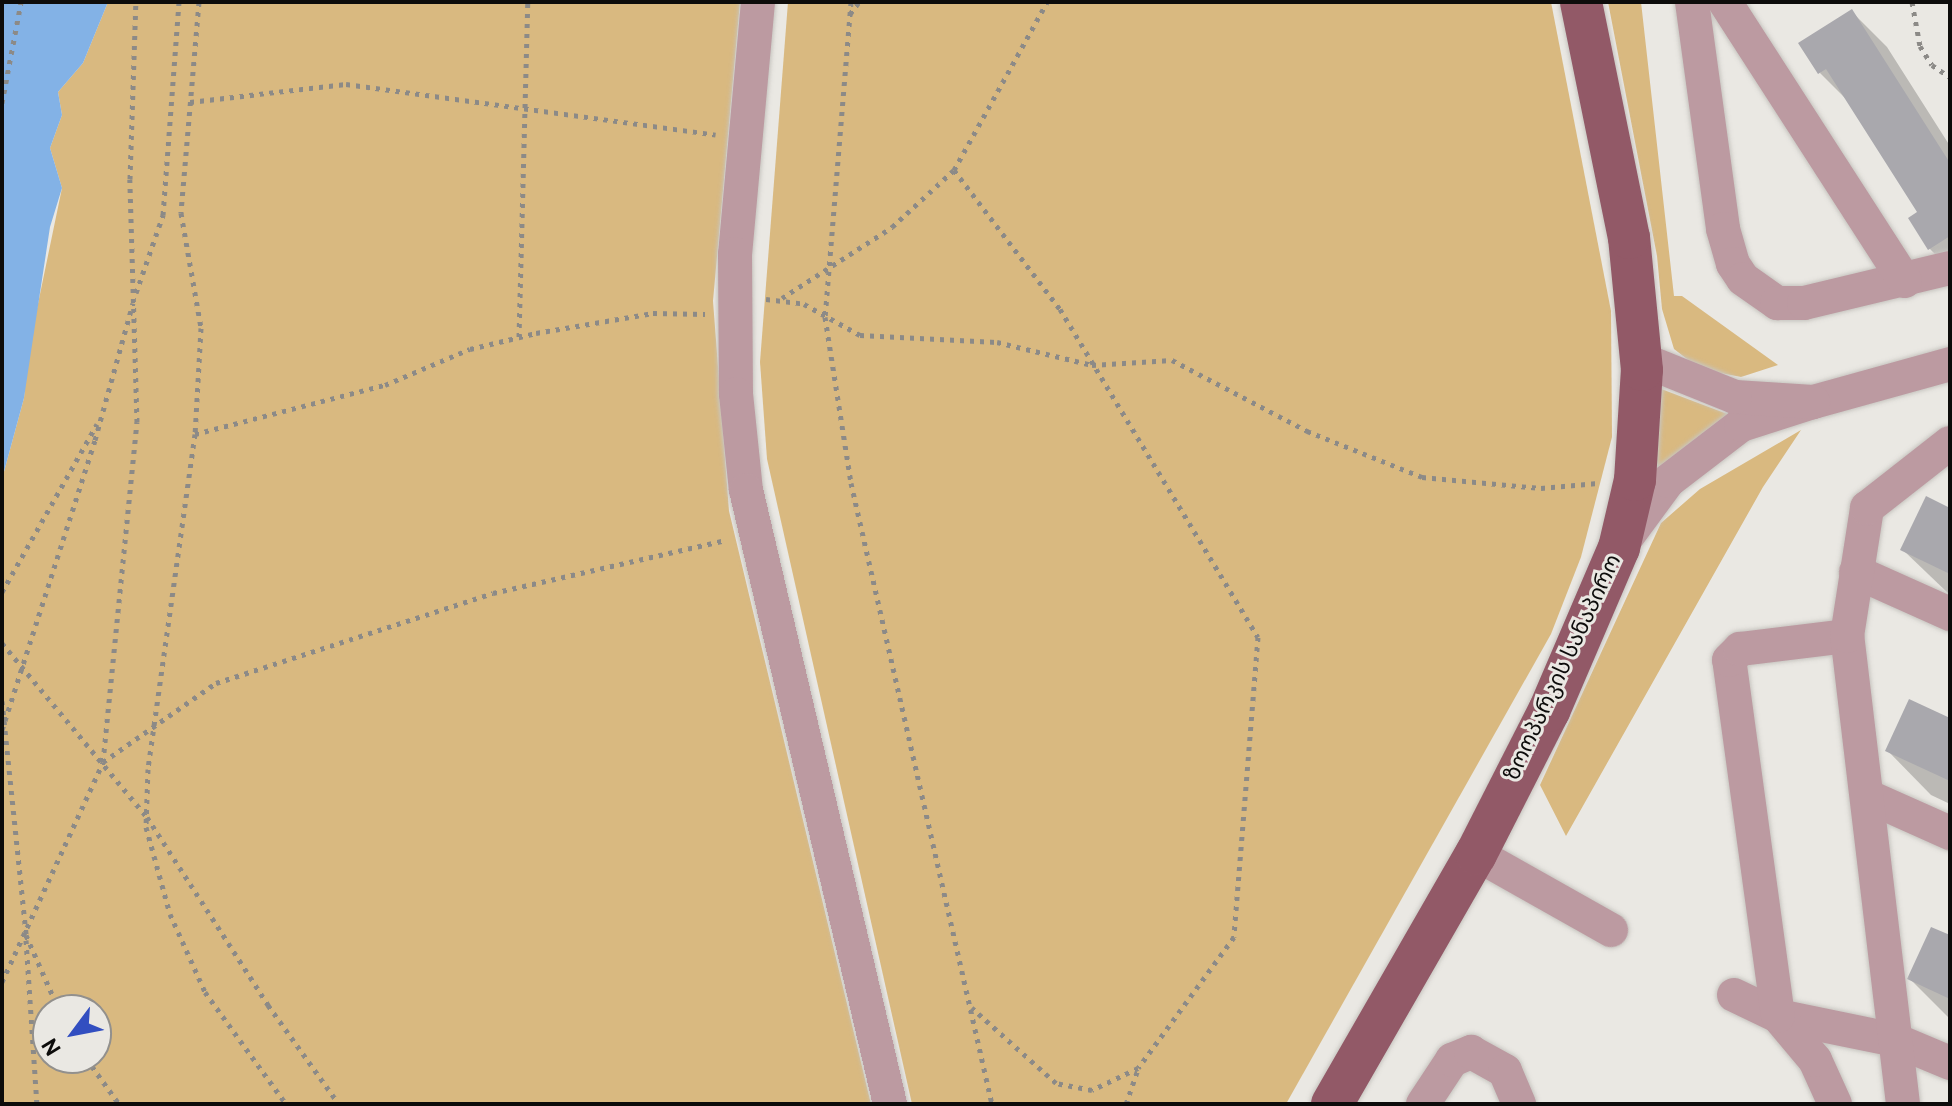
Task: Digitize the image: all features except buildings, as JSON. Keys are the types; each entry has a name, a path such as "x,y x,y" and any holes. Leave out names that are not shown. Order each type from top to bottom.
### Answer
{"main road":[{"name":"ზოოპარკის სანაპირო","path":"1332,1104 1476,854 1555,697 1619,548 1635,480 1641,359 1629,238 1581,2"}],"street":[{"path":"758,2 745,137 735,315 736,394 754,533 890,1104"},
{"path":"1692,2 1723,229 1733,264 1743,279 1777,303 1804,303 1950,268"},
{"path":"1725,2 1905,281"},
{"path":"1641,359 1735,397 1813,402"},
{"path":"1619,548 1668,481 1741,425 1950,364"},
{"path":"1903,1104 1869,797 1847,636 1867,508 1950,443"},
{"path":"1856,572 1950,614"},
{"path":"1835,1104 1815,1060 1778,1016 1729,660 1740,649 1847,636"},
{"path":"1869,797 1950,833"},
{"path":"1476,854 1611,930"},
{"path":"1734,995 1778,1016 1895,1040 1950,1063"},
{"path":"1423,1104 1452,1060 1471,1052 1505,1071 1519,1104"}],"path":[{"path":"2,103 21,2"},
{"path":"2,982 103,762 137,422 130,179 136,2"},
{"path":"3,727 102,416 135,295 163,215 179,2"},
{"path":"199,2 181,213 201,328 195,434 156,720 147,817 170,914 205,992 286,1104"},
{"path":"519,337 528,2"},
{"path":"851,2 825,317 851,483 992,1104"},
{"path":"850,14 859,2"},
{"path":"781,299 892,227 954,170 1047,2"},
{"path":"1912,2 1920,46 1932,65 1950,77"},
{"path":"190,102 346,84 525,108 664,132 745,137"},
{"path":"954,170 1060,309 1258,637 1234,937 1138,1068 1126,1104"},
{"path":"195,434 385,385 470,349 519,337 653,313 735,315 761,299 781,299 860,335 997,342 1092,365 1172,360 1307,431 1422,477 1541,488 1635,480"},
{"path":"2,592 102,416"},
{"path":"103,762 156,720 216,683 326,644 493,593 754,533"},
{"path":"2,643 21,672 103,762 147,817 268,1005 339,1104"},
{"path":"2,701 26,935 37,1104"},
{"path":"26,935 52,994"},
{"path":"972,1008 1056,1083 1092,1090 1138,1068"},
{"path":"97,1074 119,1104"}],"shaded area":[{"path":"108,2 740,2 713,301 729,511 871,1104 2,1104 2,479 24,398 28,352 62,188 50,148 62,115 58,92 83,63"},
{"path":"788,2 1551,2 1611,311 1612,437 1581,557 1551,634 1286,1104 912,1104 767,459 760,362"},
{"path":"1608,2 1641,2 1674,296 1682,296 1778,365 1741,377 1700,369 1674,349 1662,309 1657,256"},
{"path":"1656,387 1730,415 1650,478"},
{"path":"1801,430 1763,487 1566,836 1540,785 1661,523 1700,489"}],"water":[{"path":"2,2 108,2 83,63 58,92 62,115 50,148 62,188 50,227 24,398 2,479"}]}
